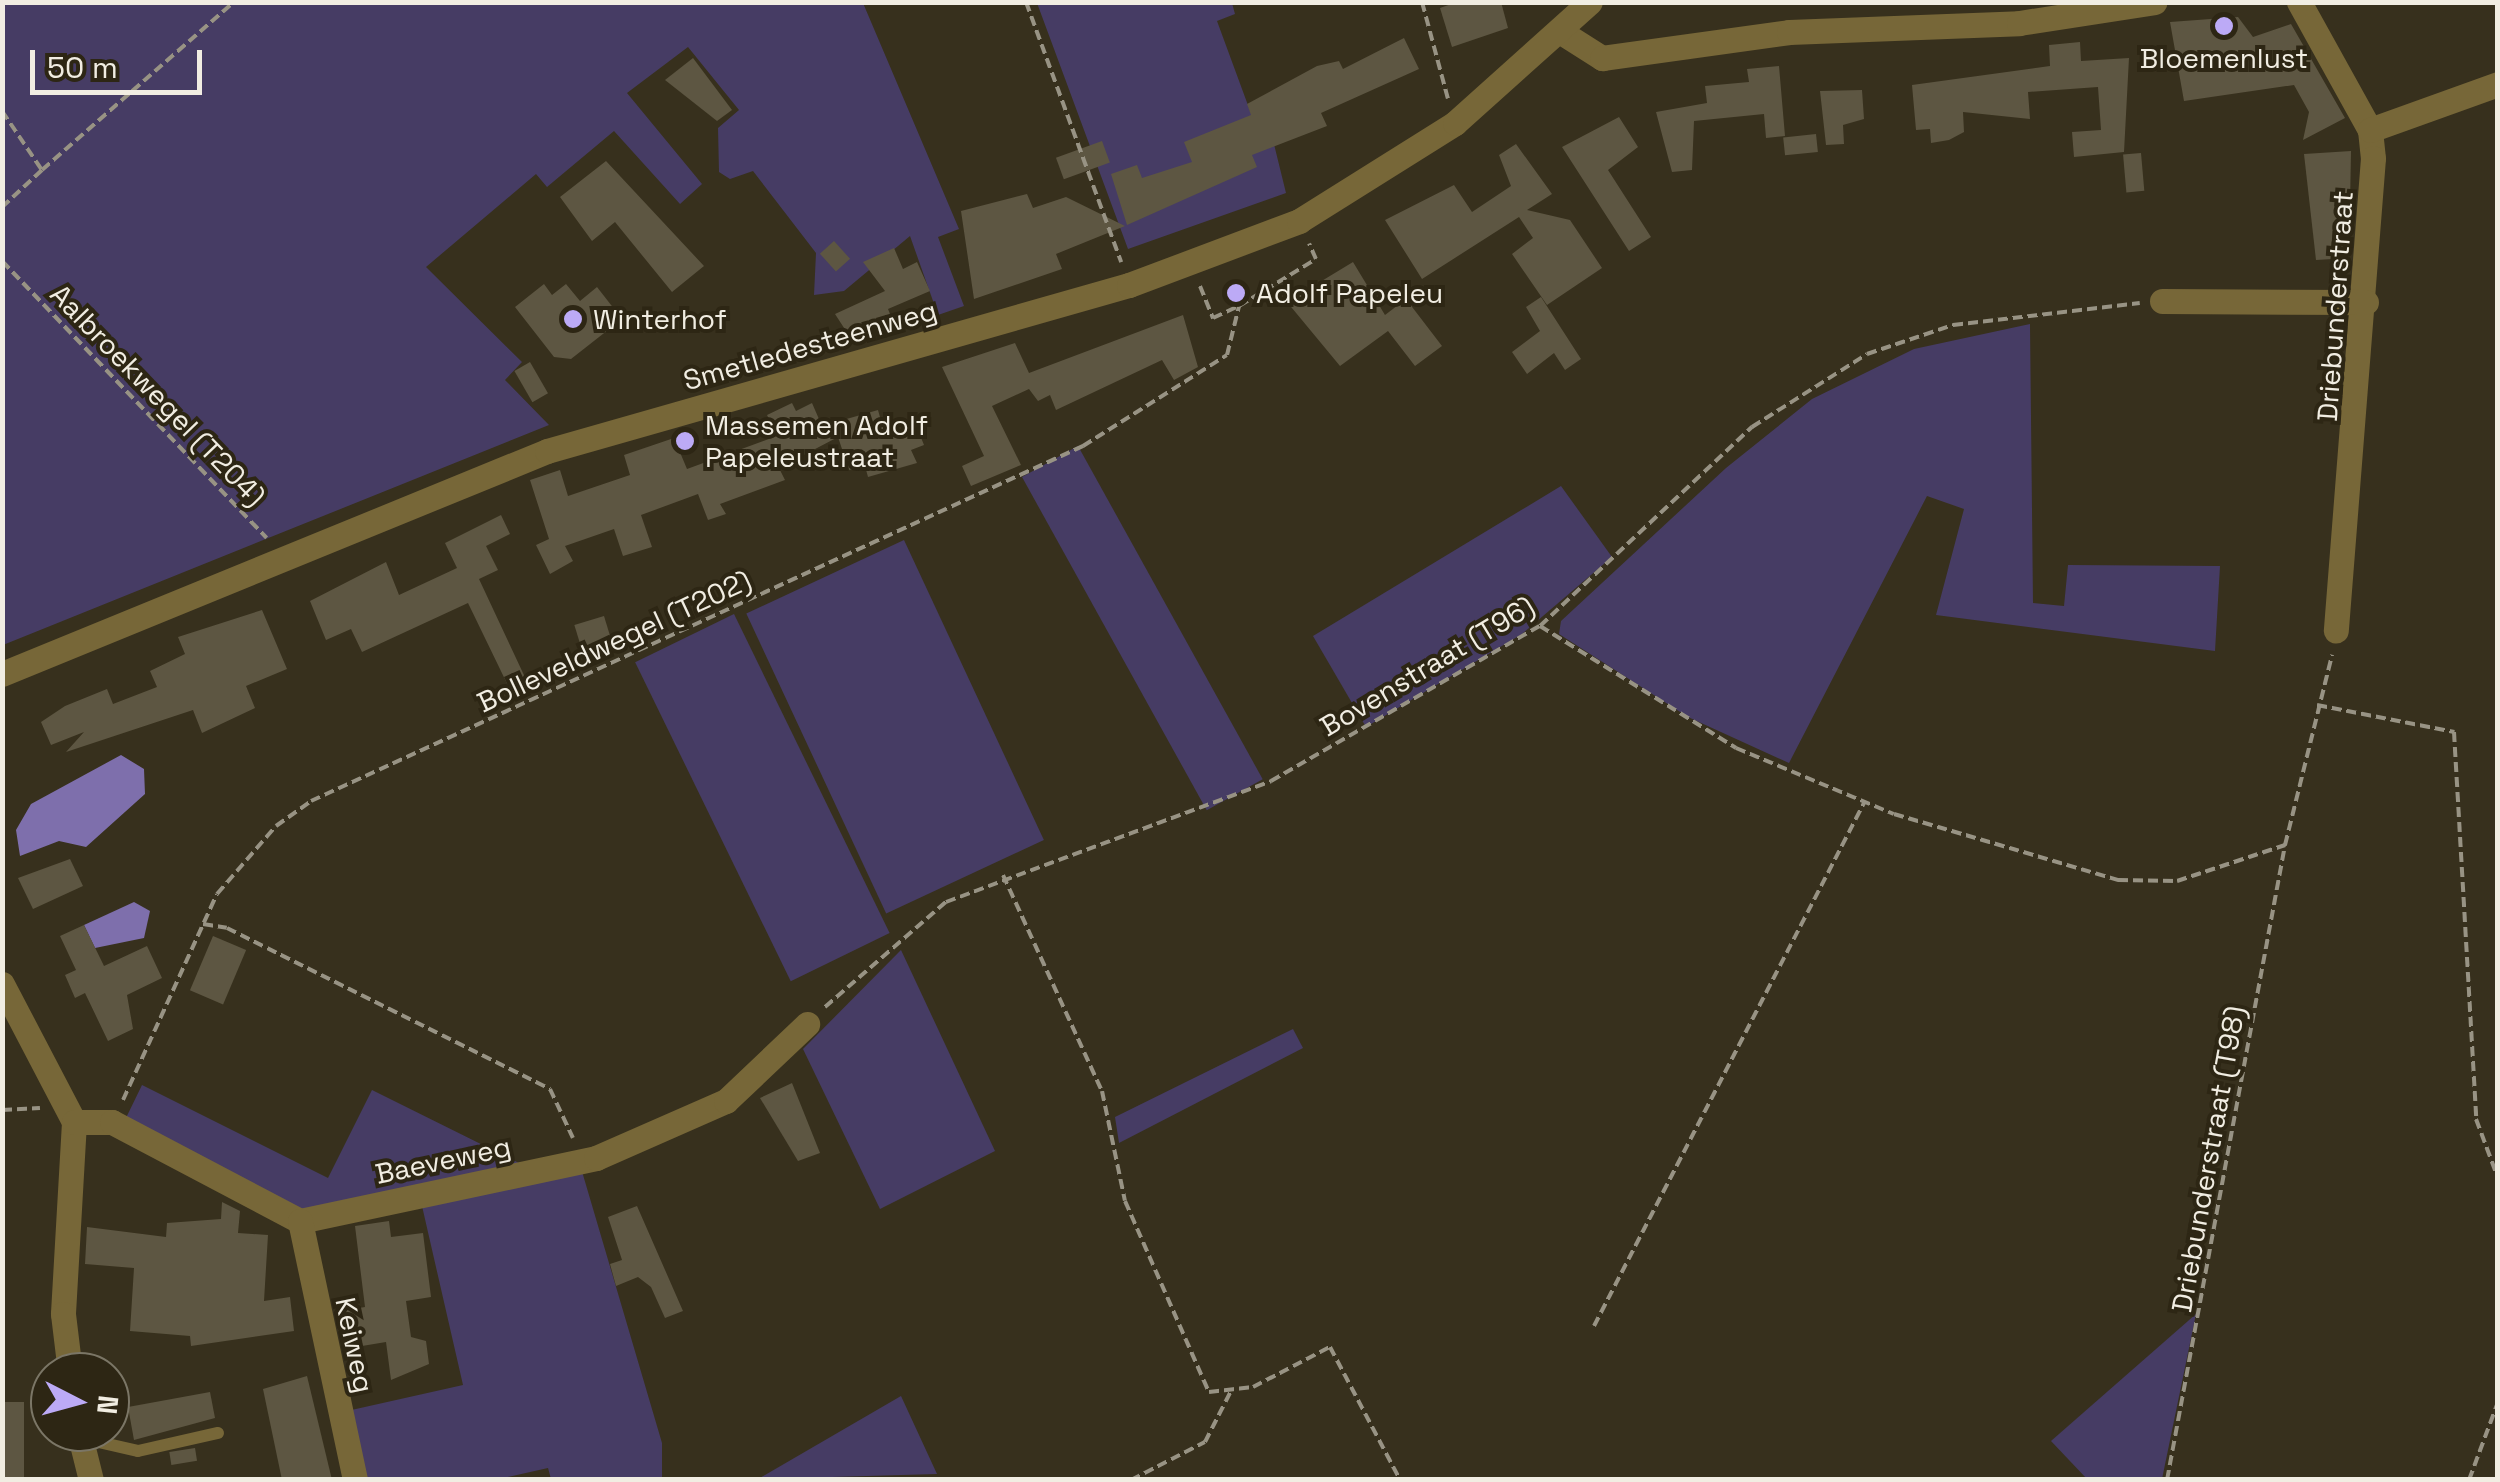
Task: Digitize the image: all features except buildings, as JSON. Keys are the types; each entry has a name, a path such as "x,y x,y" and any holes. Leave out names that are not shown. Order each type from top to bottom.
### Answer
{"street":[{"name":"Smetledesteenweg","path":"2,674 547,450 1130,286 1299,221 1455,123 1590,2"},
{"path":"1561,32 1602,58 1790,32 2019,23 2154,2"},
{"path":"2299,2 2370,130 2498,84"},
{"name":"Driebunderstraat","path":"2336,630 2366,302 2370,130"},
{"path":"2162,301 2366,302"},
{"path":"2,984 69,1114 62,1314 67,1352"},
{"name":"Baeveweg","path":"300,1222 583,1161 726,1100 807,1024"},
{"path":"69,1114 112,1122 300,1222"},
{"name":"Keiweg","path":"300,1222 355,1480"},
{"path":"84,1452 91,1480"}],"lane":[{"path":"130,1449 138,1451 218,1433"}],"path":[{"path":"2,207 234,2"},
{"path":"1026,2 1130,286"},
{"path":"1422,2 1455,123"},
{"path":"2,112 42,170"},
{"path":"1190,263 1213,318 1316,259 1299,221"},
{"name":"Aalbroekwegel (T204)","path":"2,262 284,556"},
{"name":"Bovenstraat (T96)","path":"807,1024 905,930 1003,875 1272,781 1540,626 1752,426 1867,354 1953,325 2162,301"},
{"name":"Bolleveldwegel (T202)","path":"112,1122 230,874 276,826 1082,446 1228,355 1239,306"},
{"path":"1540,626 1736,748 1865,801 2118,880 2178,880 2284,845"},
{"path":"2336,630 2317,705 2454,732 2476,1119 2498,1178"},
{"name":"Driebunderstraat (T98)","path":"2168,1480 2284,845 2317,705"},
{"path":"1594,1326 1865,801"},
{"path":"1003,875 1102,1090 1145,1250 1209,1392 1232,1389 1330,1347 1400,1480"},
{"path":"203,924 227,928 550,1089 583,1161"},
{"path":"2,1110 69,1114"},
{"path":"1130,1480 1204,1442 1232,1389"},
{"path":"2470,1480 2498,1402"}],"shaded area":[{"path":"2,3 863,3 959,229 938,237 964,306 938,315 910,236 844,291 814,295 816,253 753,171 730,179 719,172 718,128 739,110 688,47 627,93 702,184 680,204 614,131 547,187 536,174 426,267 522,362 505,380 549,425 3,645"},
{"path":"1037,3 1232,3 1235,14 1217,21 1256,127 1272,136 1286,193 1128,249"},
{"path":"2030,324 2033,603 2064,606 2068,565 2220,566 2215,651 1936,615 1964,509 1927,496 1789,763 1688,717 1559,634 1561,621 1726,468 1812,399 1914,349"},
{"path":"1078,446 1263,779 1207,810 1022,477"},
{"path":"1561,486 1612,557 1522,634 1366,727 1313,636"},
{"path":"904,540 1044,840 886,914 746,614"},
{"path":"734,614 890,933 791,981 635,662"},
{"path":"121,755 144,769 145,794 86,847 59,841 20,856 16,830 31,804"},
{"path":"134,902 150,911 144,938 95,948 84,925"},
{"path":"901,950 995,1151 880,1209 803,1049"},
{"path":"1293,1029 1303,1048 1119,1143 1115,1117"},
{"path":"142,1085 328,1178 372,1090 525,1166 298,1210 124,1122"},
{"path":"581,1168 662,1443 662,1479 551,1479 548,1468 499,1479 362,1479 347,1411 463,1385 422,1206"},
{"path":"2196,1314 2162,1479 2087,1479 2051,1441"},
{"path":"901,1396 937,1474 758,1479"}],"place":[{"name":"Bloemenlust","path":"2224,26"},
{"name":"Adolf Papeleu","path":"1236,293"},
{"name":"Winterhof","path":"573,319"},
{"name":"Massemen Adolf Papeleustraat","path":"685,441"}]}
